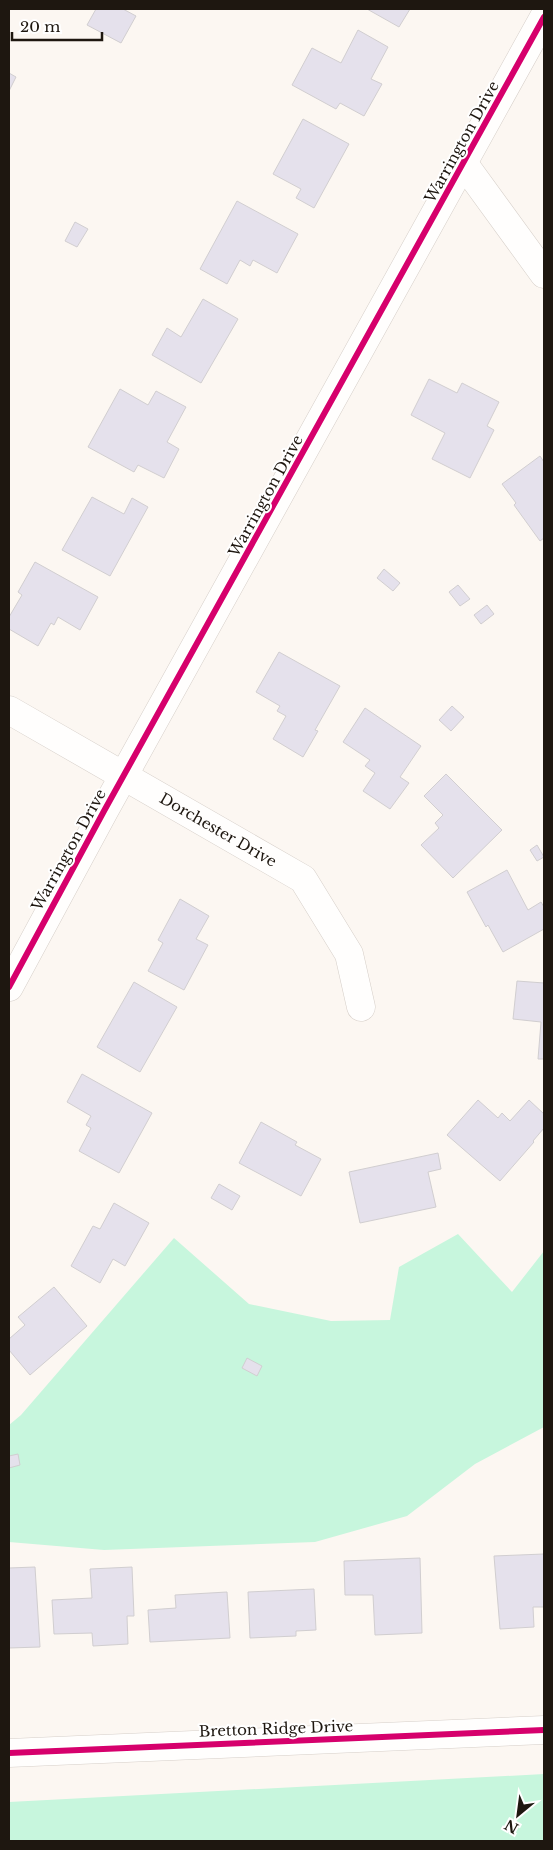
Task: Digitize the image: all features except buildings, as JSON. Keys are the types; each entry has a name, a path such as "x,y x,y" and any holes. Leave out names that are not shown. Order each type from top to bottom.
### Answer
{"street":[{"name":"Warrington Drive","path":"9,987 544,18"},
{"path":"464,164 544,274"},
{"name":"Dorchester Drive","path":"9,710 304,879 350,954 361,1007"},
{"name":"Bretton Ridge Drive","path":"9,1753 544,1730"}],"green space":[{"path":"458,1234 512,1292 544,1251 544,1427 475,1464 407,1516 315,1542 104,1550 9,1542 9,1425 21,1415 174,1238 249,1304 331,1321 390,1320 399,1267"},
{"path":"544,1774 544,1841 9,1841 9,1802"}],"cycle path":[{"path":"9,987 104,811 544,17"},
{"path":"9,1753 544,1730"}]}
